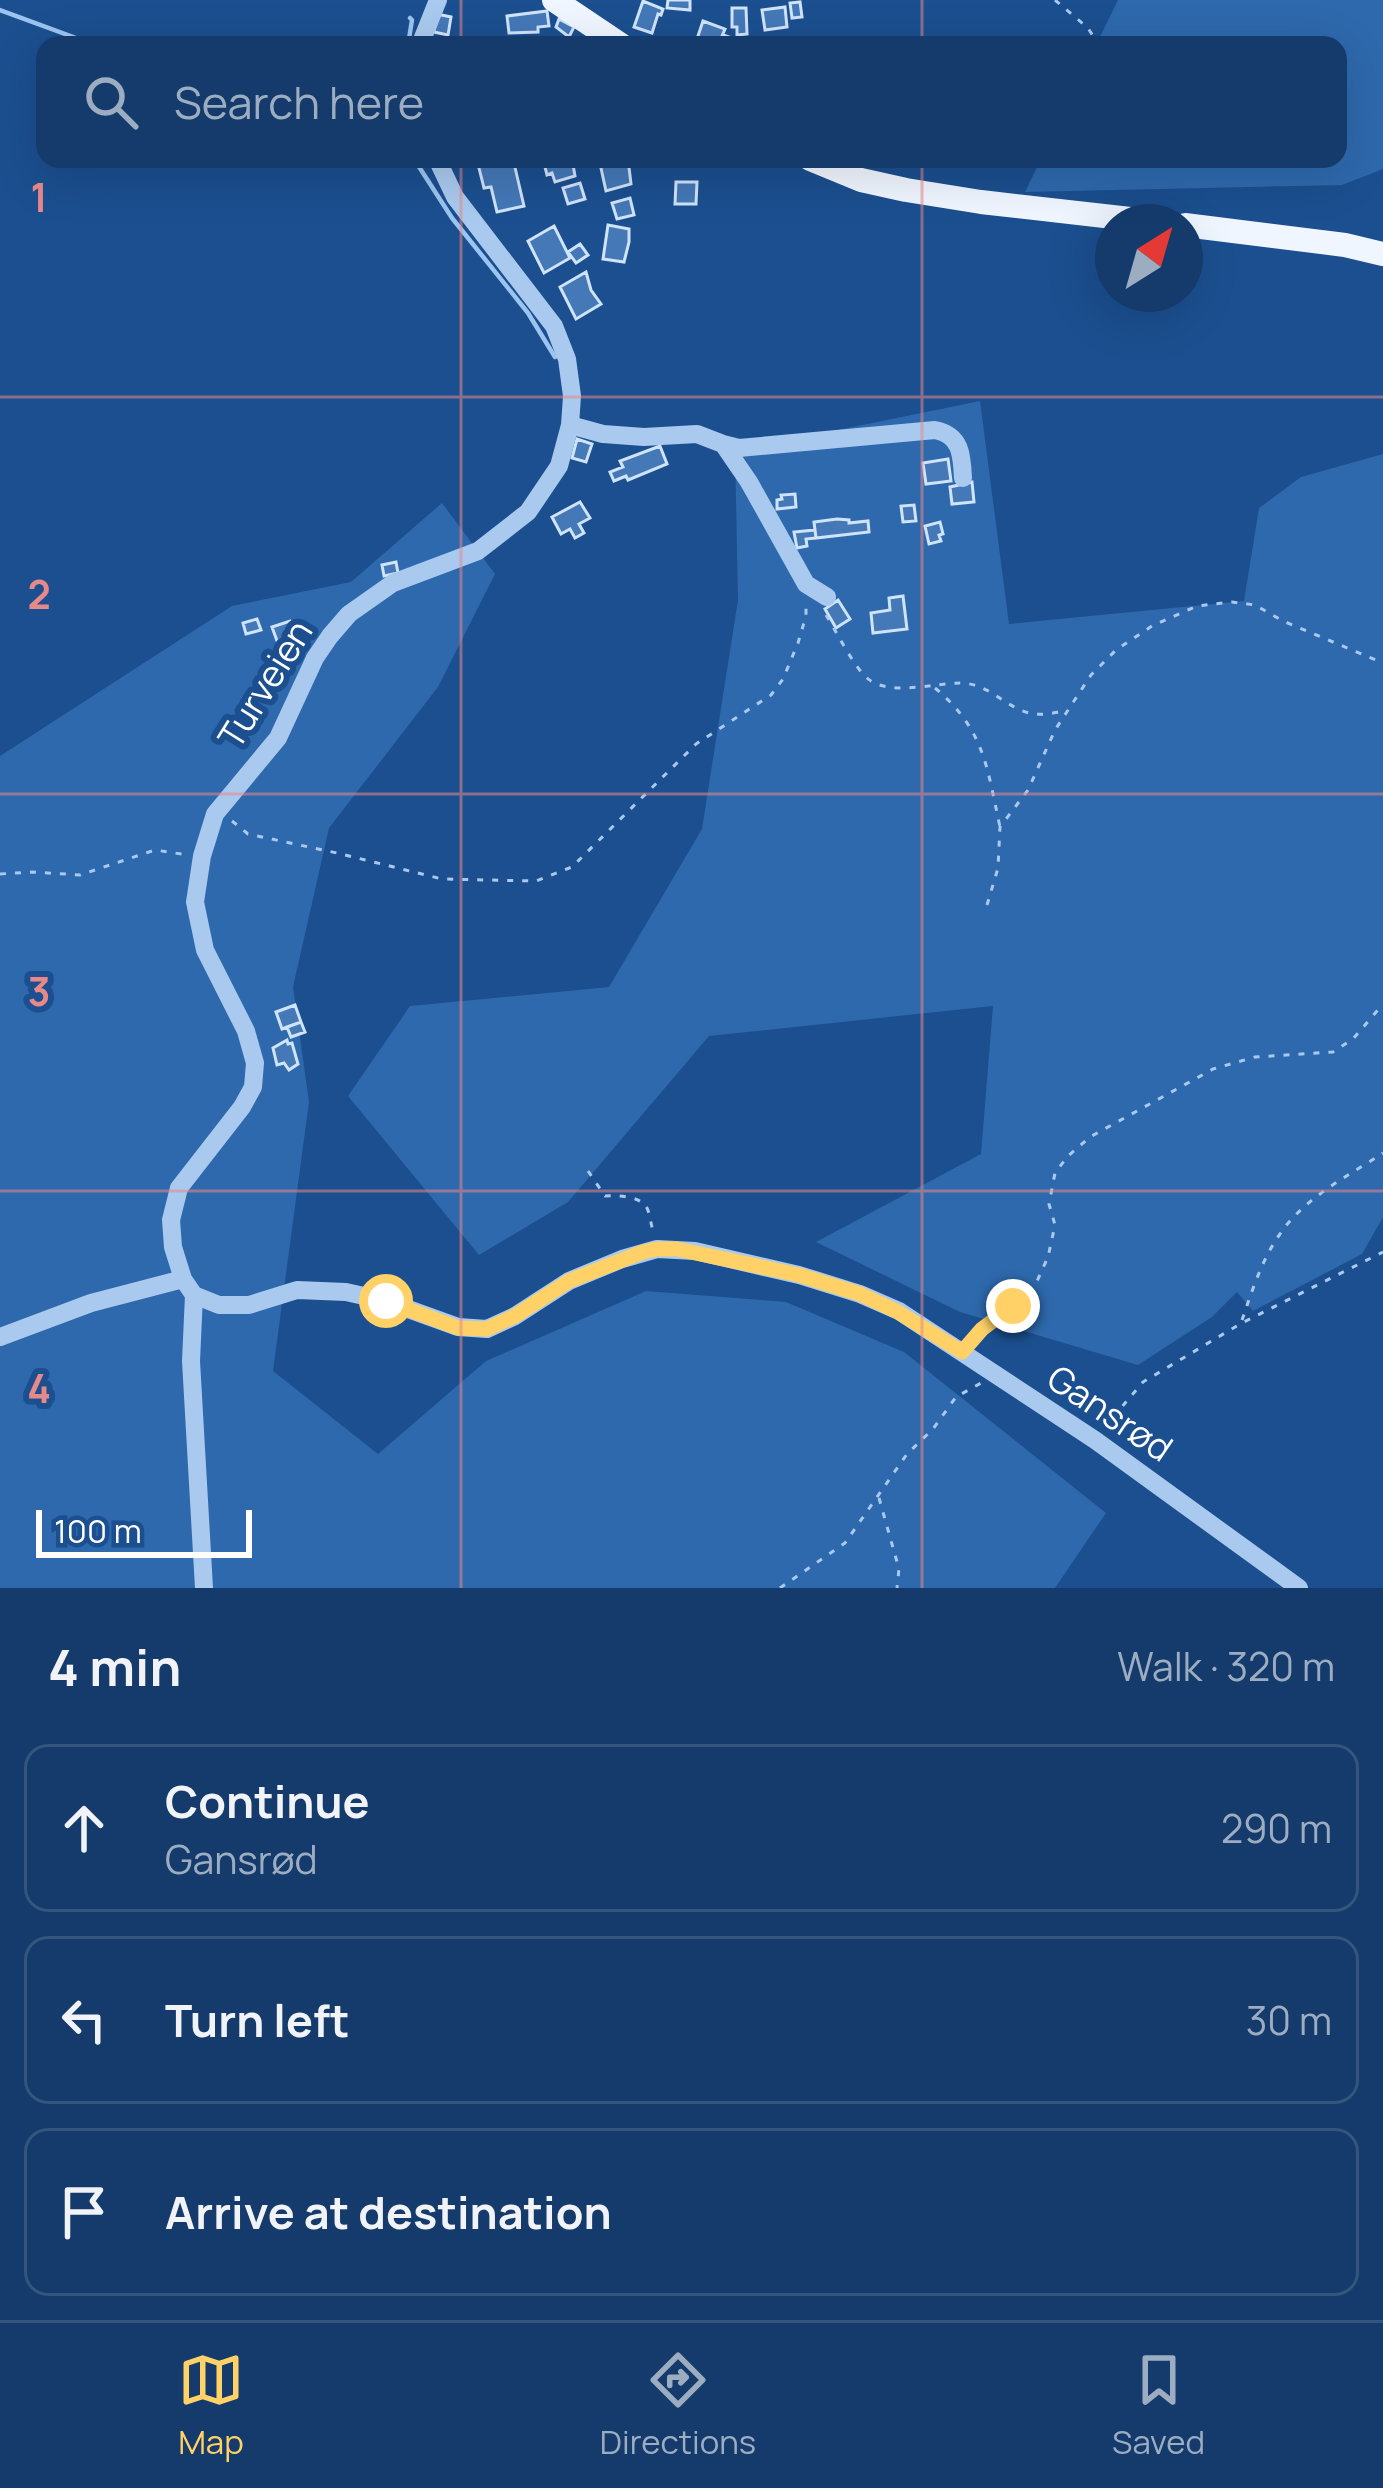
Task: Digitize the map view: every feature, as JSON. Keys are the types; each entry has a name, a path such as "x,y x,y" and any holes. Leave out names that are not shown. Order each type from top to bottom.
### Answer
{"main road":[{"path":"554,0 608,36"},
{"path":"832,168 905,190 1095,215"},
{"path":"1203,227 1383,254"}],"street":[{"path":"424,36 438,0"},
{"name":"Turveien","path":"204,1588 188,1287 173,1247 171,1220 179,1188 253,1087 255,1063 245,1031 205,950 195,902 215,814 278,738 315,658 349,614 392,583 478,551 528,512 559,466 570,425 568,359 554,326 455,197 441,168"},
{"path":"570,425 603,434 644,437 697,434 739,448 935,430 955,440 963,478"},
{"path":"723,444 806,584 826,597"},
{"name":"Gansrød","path":"188,1287 220,1305 249,1305 297,1290 346,1292 386,1301 458,1328 487,1329 569,1281 657,1249 695,1251 799,1275 860,1294 962,1352 1095,1439 1299,1588"},
{"path":"0,1337 91,1303 188,1287"}],"path":[{"path":"1054,0 1092,36"},
{"path":"215,814 248,834 442,879 536,881 572,866 696,744 771,695 783,680 798,643 806,616 806,584"},
{"path":"806,584 866,678 880,686 934,687 962,682 1036,715 1067,711"},
{"path":"1000,827 1028,790 1054,730 1091,675 1116,650 1152,626 1197,606 1255,605 1383,663"},
{"path":"934,687 951,701 981,744 1000,827 998,868 987,905"},
{"path":"0,874 80,875 155,850 202,856"},
{"path":"962,1352 1037,1281 1055,1225 1049,1204 1055,1173 1067,1156 1090,1137 1213,1070 1256,1057 1333,1052 1353,1039 1383,1004"},
{"path":"1240,1324 1278,1235 1322,1193 1383,1153"},
{"path":"588,1172 605,1196 642,1202 657,1249"},
{"path":"1095,1439 1143,1382 1240,1324 1383,1252"},
{"path":"780,1588 845,1543 907,1454 956,1397 994,1376"},
{"path":"879,1498 899,1570 897,1588"}],"shaded area":[{"path":"1118,0 1383,0 1383,169 1342,185 1025,192 1037,168 1347,168 1347,36 1100,36"},
{"path":"980,401 1009,624 1244,601 1259,508 1301,477 1383,454 1383,1217 1362,1254 1253,1311 1237,1292 1212,1317 1138,1365 960,1312 816,1242 981,1154 993,1006 709,1036 568,1202 479,1255 348,1096 410,1006 609,987 702,829 738,600 735,451"},
{"path":"442,503 495,574 438,687 329,828 293,987 309,1102 273,1371 378,1454 486,1361 646,1291 786,1302 904,1352 1106,1513 1055,1588 0,1588 0,756 232,606 351,582"}],"building":[{"path":"668,0 690,0 690,10 667,8"},
{"path":"643,1 663,9 652,33 634,27"},
{"path":"800,2 802,17 792,18 790,3"},
{"path":"785,7 787,27 765,30 762,10"},
{"path":"732,8 746,8 747,34 737,35 737,27 732,27"},
{"path":"547,11 549,26 538,27 538,32 509,33 507,16"},
{"path":"437,14 451,17 448,35 434,32"},
{"path":"559,19 574,27 568,36 556,27"},
{"path":"703,21 725,29 722,36 698,36"},
{"path":"479,168 515,168 524,206 497,212 491,187 484,188"},
{"path":"545,168 574,168 575,176 555,182 552,173 547,175"},
{"path":"601,168 629,168 631,184 606,191"},
{"path":"676,182 697,182 696,204 675,204"},
{"path":"580,183 585,199 568,204 563,188"},
{"path":"630,198 634,215 617,219 612,203"},
{"path":"608,225 629,229 624,262 603,259"},
{"path":"554,226 570,258 544,273 528,241"},
{"path":"580,244 588,255 576,263 568,252"},
{"path":"586,272 601,304 576,319 560,287"},
{"path":"577,439 592,444 586,462 572,458"},
{"path":"660,446 667,464 614,481 610,472 623,467 620,461"},
{"path":"948,459 951,481 926,484 923,463"},
{"path":"972,482 974,502 952,504 950,487"},
{"path":"795,494 796,507 777,509 781,495"},
{"path":"580,502 590,518 579,524 584,533 575,538 570,529 561,534 552,517"},
{"path":"914,505 916,521 903,522 901,506"},
{"path":"868,521 869,532 816,538 814,522"},
{"path":"940,522 941,541 929,544 925,526"},
{"path":"815,530 816,538 806,539 807,546 797,548 794,532"},
{"path":"396,562 398,573 384,576 382,565"},
{"path":"903,596 907,629 873,633 871,613 890,610 889,598"},
{"path":"838,600 850,619 836,628 825,609"},
{"path":"257,619 261,630 246,634 243,623"},
{"path":"290,621 292,626 301,622 307,639 302,641 304,646 288,652 286,647 280,649 272,627"},
{"path":"295,1005 301,1022 282,1029 276,1012"},
{"path":"301,1022 305,1032 291,1037 287,1027"},
{"path":"287,1040 298,1064 289,1070 284,1063 277,1065 273,1048"}],"waterway":[{"path":"0,10 71,36"},
{"path":"409,36 410,18"},
{"path":"420,168 452,218 528,313 555,357"}],"route":[{"path":"386,1301 458,1328 487,1329 569,1281 657,1249 695,1251 860,1294 962,1352 982,1329 1013,1306"}]}
